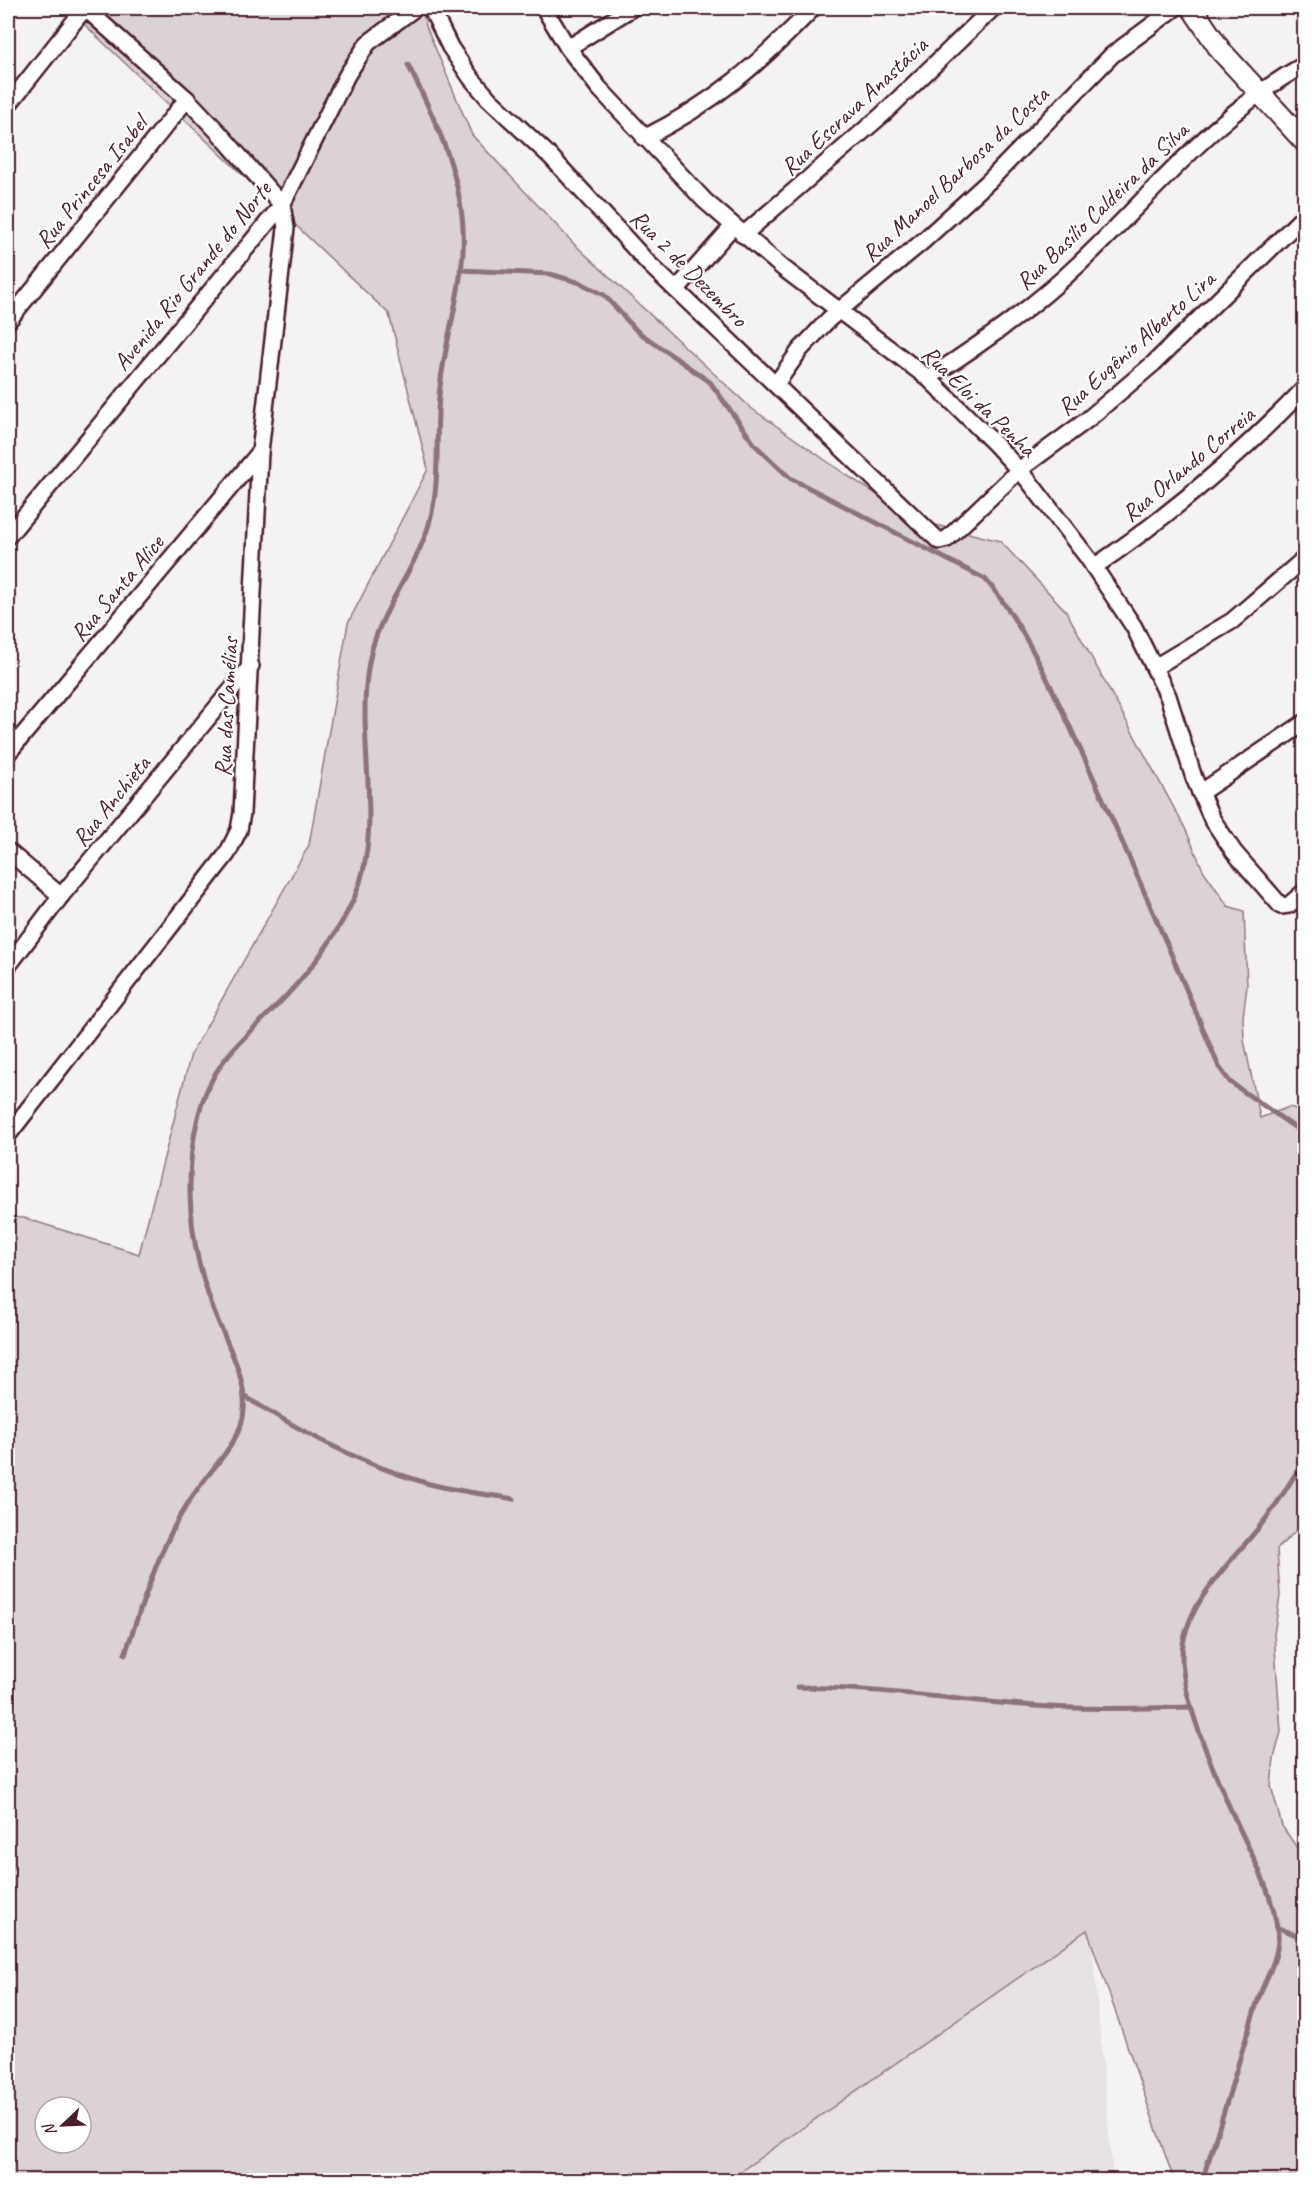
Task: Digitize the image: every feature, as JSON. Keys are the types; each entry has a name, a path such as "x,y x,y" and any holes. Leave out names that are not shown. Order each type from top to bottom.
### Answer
{"street":[{"path":"8,105 85,8 187,99 282,205"},
{"name":"Avenida Rio Grande do Norte","path":"8,536 282,205 347,75 368,43 415,8"},
{"name":"Rua 2 de Dezembro","path":"431,8 450,47 479,88 551,156 676,290 939,541"},
{"name":"Rua Eloi da Penha","path":"544,8 567,48 644,138 738,231 928,378 1018,470 1094,567 1134,627 1168,696 1200,793 1222,836 1281,906 1289,905 1305,892"},
{"path":"567,48 632,8"},
{"path":"644,138 692,112 726,90 772,51 813,8"},
{"name":"Rua Escrava Anastácia","path":"676,290 738,231 882,115 993,8"},
{"name":"Rua Manoel Barbosa da Costa","path":"776,384 809,339 839,310 922,242 980,189 1112,55 1175,8"},
{"path":"1192,8 1221,51 1305,141"},
{"name":"Rua Basílio Caldeira da Silva","path":"928,378 991,336 1051,290 1209,135 1259,93 1305,64"},
{"name":"Rua Princesa Isabel","path":"8,321 187,99"},
{"name":"Rua das Camélias","path":"8,1135 234,843 242,813 260,452 286,228 282,205"},
{"name":"Rua Eugênio Alberto Lira","path":"939,541 947,539 1018,470 1121,393 1305,216"},
{"name":"Rua Orlando Correia","path":"1094,567 1191,496 1256,438 1305,389"},
{"name":"Rua Santa Alice","path":"8,753 260,452"},
{"path":"1155,667 1232,621 1305,559"},
{"name":"Rua Anchieta","path":"8,966 61,896 251,666"},
{"path":"1200,793 1305,723"},
{"path":"8,851 61,896"}],"shaded area":[{"path":"67,8 421,8 426,26 472,135 574,244 751,408 845,474 916,520 1000,541 1066,611 1185,828 1203,870 1228,906 1244,911 1247,986 1243,1017 1244,1040 1260,1118 1289,1107 1304,1111 1304,1523 1277,1549 1280,1596 1274,1634 1281,1732 1274,1758 1271,1786 1282,1826 1304,1858 1304,1922 1299,1948 1304,1950 1304,2180 1174,2180 1087,1930 728,2180 8,2180 8,1217 24,1218 139,1254 191,1054 309,845 348,623 428,469 389,314"},
{"path":"1087,1930 1092,1942 1113,2180 728,2180"}],"waterway":[{"path":"125,1654 148,1587 176,1522 188,1502 222,1458 243,1419 242,1382 211,1303 194,1235 190,1188 193,1140 198,1117 204,1096 222,1063 307,972 334,935 355,896 364,867 368,837 365,710 372,649 384,617 423,540 433,507 437,473 438,404 461,269 463,227 455,178 448,155 408,65"},
{"path":"460,270 550,274 581,283 604,295 637,331 710,382 755,445 790,478 985,579 1013,617 1051,686 1135,870 1219,1067 1230,1082 1304,1134"},
{"path":"244,1396 309,1434 353,1456 399,1474 434,1485 514,1499"},
{"path":"1202,2180 1257,2003 1274,1961 1278,1935 1266,1886 1215,1774 1193,1712 1183,1673 1184,1637 1201,1599 1255,1533 1304,1460"},
{"path":"797,1687 887,1692 1054,1707 1191,1707"},
{"path":"1276,1927 1304,1938"}]}
